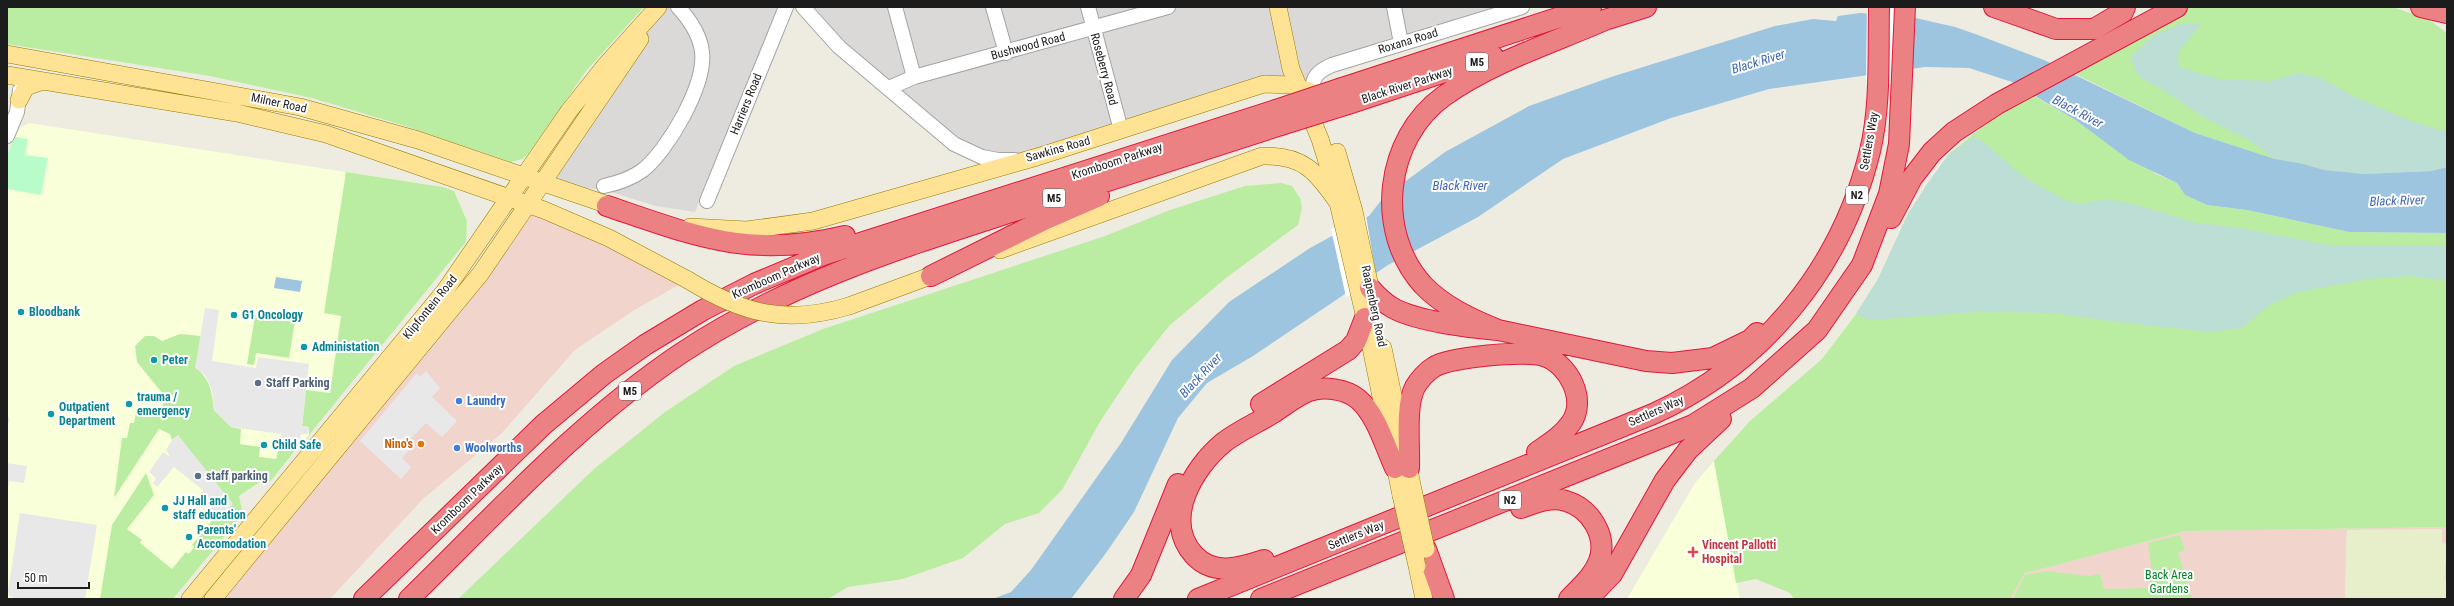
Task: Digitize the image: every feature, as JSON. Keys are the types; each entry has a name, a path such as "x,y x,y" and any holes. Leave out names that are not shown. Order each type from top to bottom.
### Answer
{"highway":[{"name":"Black River Parkway","path":"1279,117 1598,14 1646,7"},
{"name":"Settlers Way","path":"1198,599 1653,414 1700,390 1753,351 1777,327 1804,294 1836,244 1856,198 1870,150 1878,84 1878,7"},
{"name":"Settlers Way","path":"1261,599 1376,552 1662,440 1708,417 1752,388 1817,330 1862,265 1889,194 1899,144 1903,84 1905,7"},
{"path":"1994,7 2056,29 2094,29 2123,12 2125,7"},
{"path":"1862,265 1882,240 1895,208 1912,178 1932,152 1954,132 1997,104 2177,7"},
{"path":"2421,7 2447,13"},
{"path":"1498,330 1448,306 1424,285 1414,272 1400,245 1392,204 1394,174 1400,153 1415,125 1442,97 1482,72 1598,14"},
{"name":"Kromboom Parkway","path":"409,599 604,412 666,363 734,320 783,294 855,264 1213,147 1279,117"},
{"name":"Kromboom Parkway","path":"364,599 548,420 604,374 661,335 732,295 794,266 989,201 1279,117"},
{"path":"931,276 1046,219 1213,147"},
{"path":"608,206 715,241 750,246 783,246 810,244 989,201"},
{"path":"1366,288 1382,301 1406,314 1480,329 1498,330 1646,361 1672,363 1693,362 1713,358 1750,340 1777,314 1804,294"},
{"path":"1124,599 1141,575 1180,479 1200,447 1226,426 1348,350 1356,341 1365,318"},
{"path":"1404,478 1412,396 1415,387 1434,367 1456,359 1526,354 1544,356 1560,364 1573,381 1576,405 1572,422 1553,443 1502,475"},
{"path":"1588,599 1612,574 1665,480 1683,456 1712,426 1751,396 1752,388"},
{"path":"1378,526 1338,532 1244,567 1220,569 1199,561 1185,546 1180,528 1182,506 1192,481 1204,461 1225,442 1309,391 1336,390 1359,400 1373,416 1404,478"},
{"path":"1376,552 1435,538 1542,500 1565,500 1586,512 1597,528 1602,543 1599,560 1591,577 1569,599"},
{"path":"1425,560 1444,599"}],"main road":[{"name":"Klipfontein Road","path":"190,599 444,292 569,111 604,67 659,7"},
{"name":"Klipfontein Road","path":"213,599 458,302 543,183 659,7"},
{"name":"Raapenberg Road","path":"1280,15 1286,55 1338,154 1350,222 1366,288 1404,478"},
{"name":"Raapenberg Road","path":"1280,15 1327,158 1338,203 1350,222"},
{"name":"Milner Road","path":"7,54 85,66 300,107 418,140 608,206 691,227 747,230 766,229 813,221 1037,157"},
{"path":"1264,84 1270,77 1282,70 1286,55"},
{"path":"7,63 15,69 12,77 19,100"},
{"path":"12,77 31,68 65,70 85,66"},
{"name":"Milner Road","path":"12,77 46,81 237,113 296,126 359,145 528,205 602,235 688,280 725,302 765,314 808,316 850,306 1262,156 1278,156 1304,164 1320,178 1338,203"},
{"path":"19,100 26,87 30,84 46,81"},
{"name":"Sawkins Road","path":"1037,157 1264,84 1305,90"},
{"name":"Raapenberg Road","path":"1366,288 1365,318 1425,560 1437,599"},
{"name":"Raapenberg Road","path":"1424,599 1425,560"}],"street":[{"path":"604,186 631,178 652,160 666,143 695,91 702,66 702,53 694,28 678,7"},
{"name":"Harriers Road","path":"707,201 786,7"},
{"name":"Sawkins Road","path":"803,7 834,42 962,149 998,160 1037,157"},
{"path":"895,7 914,77"},
{"path":"993,7 1006,53"},
{"name":"Roseberry Road","path":"1088,7 1121,130"},
{"name":"Bushwood Road","path":"889,88 914,77 1006,53 1168,7"},
{"path":"1394,7 1401,42"},
{"name":"Roxana Road","path":"1305,90 1321,69 1504,9 1522,7"},
{"path":"7,136 17,112 19,100"}],"shaded area":[{"path":"661,7 786,7 707,201 700,199 695,212 656,206 604,190 543,183"},
{"path":"803,7 1521,7 1332,65 1312,83 1290,85 1037,157 972,153"},
{"path":"2184,23 2202,23 2178,52 2179,67 2218,79 2271,81 2298,73 2321,78 2357,98 2414,122 2447,132 2447,167 2431,171 2364,174 2324,170 2303,164 2275,159 2250,141 2205,118 2161,89 2139,77 2130,58 2154,35"},
{"path":"29,123 443,187 454,191 467,221 466,242 269,483 261,481 239,496 243,514 173,599 7,599 7,428 10,419 7,416 7,155 20,128"},
{"path":"1974,137 1983,141 2014,169 2037,185 2065,200 2080,204 2106,199 2134,204 2197,223 2241,228 2328,245 2447,245 2447,281 2412,276 2369,279 2298,292 2269,305 2242,328 2210,332 2052,313 1978,312 1869,320 1856,314 1878,279 1908,214 1929,181 1949,154"},
{"path":"528,205 688,280 636,309 575,350 501,434 423,499 330,599 213,599"},
{"name":"Staff Parking","path":"205,308 219,310 212,361 256,368 258,357 309,364 302,426 309,427 308,434 301,434 298,447 280,444 281,434 231,427 214,410 212,390 205,375 195,368"},
{"path":"426,371 440,388 432,397 457,421 442,437 426,423 419,430 408,442 413,446 402,458 411,467 401,479 360,441 417,373 420,377"},
{"name":"staff parking","path":"178,435 233,504 219,520 206,509 210,503 202,492 203,490 174,467 157,487 153,483 156,478 149,472 163,452 170,457 166,450 172,440"},
{"name":"Vincent Pallotti Hospital","path":"1714,461 1740,599 1627,599 1695,483"},
{"path":"7,463 27,466 24,483 9,481 7,495"},
{"path":"20,513 97,525 85,599 17,599 9,596 8,591"},
{"path":"2447,527 2447,544 2347,530 2345,599 2010,599 2024,573 2186,531"},
{"path":"2442,529 2442,544 2447,544 2444,579 2447,579 2447,599 2345,599 2347,530"},
{"path":"2447,544 2447,579 2444,579"}],"green space":[{"path":"7,7 644,7 586,71 528,154 522,159 511,162 402,125 312,98 210,76 7,44"},
{"path":"2190,7 2393,7 2429,20 2447,33 2447,167 2364,174 2324,170 2275,159 2195,133 2077,75 2088,63"},
{"path":"2034,96 2077,121 2156,174 2177,183 2185,195 2207,205 2247,210 2349,232 2447,233 2447,527 2186,531 2025,573 2010,599 1794,599 1790,593 1756,579 1736,583 1714,461 1750,421 1822,359 1856,314 1878,279 1908,214 1949,154 2004,109"},
{"path":"15,137 28,139 25,155 48,158 41,195 7,189 7,155"},
{"path":"346,172 443,187 454,191 467,221 466,242 309,435 309,427 302,426 306,390 330,393 341,316 324,313"},
{"path":"1281,183 1292,186 1300,198 1302,208 1298,225 1226,278 1169,326 1135,369 1101,420 1062,490 1039,513 1005,524 963,558 903,579 848,587 828,599 458,599 594,469 665,412 734,366 823,329 1105,236 1170,210 1245,186"},
{"path":"255,316 295,321 289,358 256,353 254,365 247,364"},
{"path":"180,334 201,336 196,368 201,372 210,386 214,410 231,427 241,429 240,444 260,447 259,457 276,459 280,444 298,447 269,483 261,481 239,496 243,514 173,599 100,599 112,525 146,473 154,495 127,529 142,540 140,543 172,569 186,552 189,554 194,547 192,545 213,519 219,519 178,435 172,440 170,434 159,429 114,498 122,438 127,438 130,423 134,423 136,413 151,414 163,406 163,394 137,362 135,346 145,336 154,336 162,341"},
{"name":"Back Area Gardens","path":"2180,535 2185,551 2178,552 2192,599 2013,599 2025,575 2047,571 2089,576 2100,574 2104,589 2150,588 2151,565 2148,543"}],"water":[{"name":"Black River","path":"1860,13 1907,16 1955,27 1978,35 2044,60 2195,133 2275,159 2303,164 2324,170 2364,174 2431,171 2447,167 2447,233 2349,232 2247,210 2207,205 2185,195 2177,183 2129,160 2077,121 2012,82 1969,68 1925,67 1769,89 1671,118 1563,159 1478,217 1388,265 1253,356 1207,383 1178,418 1134,512 1106,553 1071,599 993,599 1011,592 1031,570 1121,443 1172,360 1229,302 1310,248 1369,216 1383,198 1445,152 1529,106 1611,77 1775,26 1813,19 1836,21 1838,16"},
{"path":"276,277 302,281 300,292 274,288"}],"pier":[{"path":"1867,7 1912,7 1911,84 1866,84"},
{"path":"1366,216 1377,281 1346,297 1331,229"}],"place":[{"name":"Bloodbank","path":"21,312"},
{"name":"G1 Oncology","path":"234,315"},
{"name":"Administation","path":"304,347"},
{"name":"Peter","path":"154,360"},
{"name":"Staff Parking","path":"258,383"},
{"name":"Laundry","path":"459,401"},
{"name":"trauma / emergency","path":"129,404"},
{"name":"Outpatient Department","path":"51,414"},
{"name":"Nino's","path":"421,444"},
{"name":"Child Safe","path":"264,445"},
{"name":"Woolworths","path":"457,448"},
{"name":"staff parking","path":"198,476"},
{"name":"JJ Hall and staff education","path":"165,508"},
{"name":"Parents' Accomodation","path":"189,537"},
{"name":"Vincent Pallotti Hospital","path":"1693,552"}]}
